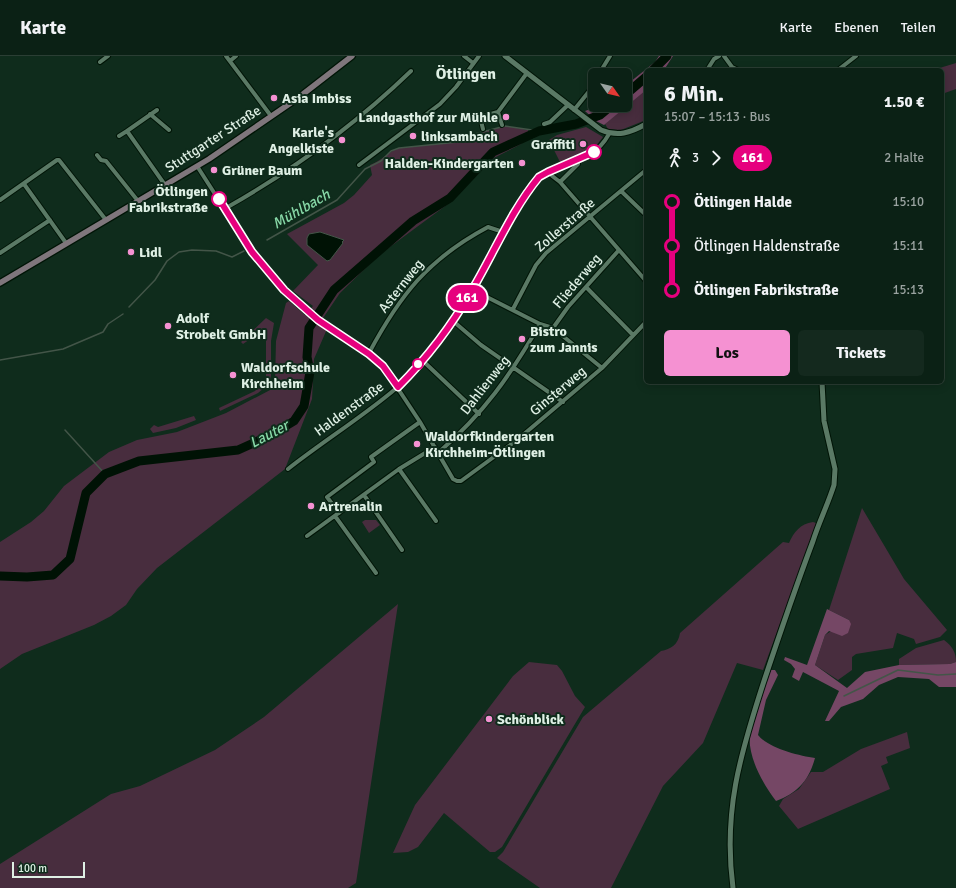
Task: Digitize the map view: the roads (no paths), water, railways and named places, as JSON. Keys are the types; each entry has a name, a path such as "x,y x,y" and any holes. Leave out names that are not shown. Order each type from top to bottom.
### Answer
{"main road":[{"name":"Stuttgarter Straße","path":"0,283 197,166 298,98 352,56"}],"street":[{"path":"100,62 108,56"},
{"path":"226,56 271,116"},
{"path":"230,61 236,56"},
{"path":"464,56 473,63"},
{"path":"359,165 440,104 456,87 479,56"},
{"path":"506,56 597,128 609,134 626,133 644,125"},
{"path":"602,68 610,56"},
{"path":"708,68 714,59 719,56"},
{"path":"724,56 734,68"},
{"path":"841,68 856,56"},
{"path":"226,208 300,163 375,105 411,71"},
{"path":"483,128 480,117 498,112 527,73"},
{"path":"574,110 588,93"},
{"path":"544,124 550,122 568,105"},
{"path":"119,136 157,110"},
{"path":"498,112 502,125"},
{"path":"150,114 169,130"},
{"path":"127,131 164,185"},
{"name":"Haldenstraße","path":"288,469 398,387 454,321 473,290 503,232 539,177 597,150 609,134"},
{"path":"97,155 101,160 106,162 138,200"},
{"path":"0,200 59,160 106,220"},
{"name":"Haldenstraße","path":"560,182 578,164 578,160"},
{"path":"197,166 226,208 252,252 270,275 307,311 369,354 383,366 398,387 438,453"},
{"path":"548,172 560,182 644,279"},
{"name":"Zollerstraße","path":"512,309 541,259 644,172"},
{"path":"24,184 66,243"},
{"path":"620,191 644,213"},
{"path":"0,253 50,220"},
{"name":"Asternweg","path":"369,354 393,311 417,280 433,263 448,251 488,227 503,232"},
{"name":"Fliederweg","path":"553,328 568,307 619,250"},
{"path":"586,287 634,335"},
{"path":"473,290 540,324 553,328 602,368"},
{"path":"454,321 481,345 563,402"},
{"name":"Dahlienweg","path":"438,453 479,414 514,368 540,324"},
{"name":"Ginsterweg","path":"438,453 453,479 461,481 488,462 563,402 602,368 644,324"},
{"path":"422,360 479,414"},
{"path":"733,888 730,861 730,823 734,786 742,749 771,661 834,485 835,469 824,421 822,384"},
{"path":"339,513 327,497 374,462 371,457 420,422"},
{"path":"307,536 399,469 435,447"},
{"path":"399,469 436,522"},
{"path":"364,495 402,550"},
{"path":"335,516 376,573"}],"waterway":[{"name":"Lauter","path":"655,68 667,56"},
{"name":"Lauter","path":"632,89 644,79"},
{"name":"Lauter","path":"0,576 27,577 53,575 70,559 86,493 105,474 139,461 238,450 269,436 294,421 304,406 310,372 307,357 309,328 334,290 413,221 450,198 493,152 539,131 576,124 600,115 604,112"},
{"name":"Mühlbach","path":"267,240 337,200 365,169 381,161 391,151 399,148 458,142 467,136 505,126 539,131"},
{"name":"Mühlbach","path":"129,307 155,280 167,261 179,252 192,250 216,251 232,257 244,251"},
{"name":"Mühlbach","path":"0,360 63,349 103,332 108,324 123,314"},
{"path":"65,430 105,474"},
{"path":"844,696 898,670 938,675 956,674"}],"place":[{"name":"Asia Imbiss","path":"274,98"},
{"name":"Landgasthof zur Mühle","path":"506,117"},
{"name":"linksambach","path":"413,136"},
{"name":"Karle's Angelkiste","path":"342,140"},
{"name":"Graffiti","path":"583,144"},
{"name":"Halden-Kindergarten","path":"522,163"},
{"name":"Grüner Baum","path":"214,170"},
{"name":"Ötlingen Fabrikstraße","path":"219,199"},
{"name":"Lidl","path":"131,252"},
{"name":"Adolf Strobelt GmbH","path":"168,326"},
{"name":"Bistro zum Jannis","path":"522,339"},
{"name":"Waldorfschule Kirchheim","path":"233,375"},
{"name":"Waldorfkindergarten Kirchheim-Ötlingen","path":"417,444"},
{"name":"Artrenalin","path":"311,506"},
{"name":"Schönblick","path":"489,719"}],"district":[{"name":"Ötlingen","path":"466,74"}]}
